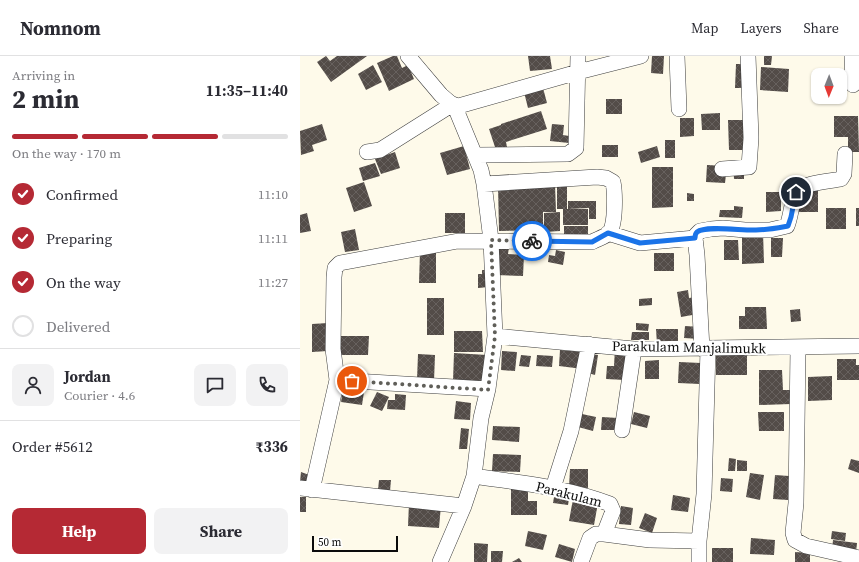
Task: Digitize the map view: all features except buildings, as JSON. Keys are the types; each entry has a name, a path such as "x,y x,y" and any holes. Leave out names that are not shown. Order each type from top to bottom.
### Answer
{"street":[{"path":"408,56 441,95 454,105 476,155 484,184 491,240 495,336 488,390 481,418 474,476 464,506 440,562"},
{"path":"476,155 568,154 576,148 578,56"},
{"path":"367,152 380,150 454,105 641,56"},
{"path":"677,56 679,109"},
{"path":"722,169 749,167 751,138 748,56"},
{"path":"852,56 853,84"},
{"path":"699,562 699,541 704,494 705,349 695,238 697,232 723,228 770,230 788,226 796,192 800,188 830,180 841,179 844,174 845,154"},
{"path":"464,506 306,489 337,380 333,349 334,277 335,268 340,262 458,240 592,242 608,233 612,227 613,182 606,178 597,177 484,184"},
{"path":"608,233 640,243 695,238"},
{"name":"Parakulam Manjalimukk","path":"495,336 589,344 634,350 859,346"},
{"path":"553,488 571,431 589,344"},
{"path":"798,348 796,496 793,534 796,540 806,546 859,558"},
{"path":"622,430 634,350"},
{"path":"337,380 488,390"},
{"name":"Parakulam","path":"474,476 553,488 610,504 613,511 604,534"},
{"path":"581,562 590,538 596,534 650,540 699,541"}],"way so far":[{"path":"352,381 488,390 495,336 491,240 532,241"}],"route":[{"path":"532,241 592,242 608,233 640,243 695,238 697,232 711,229 723,228 770,230 788,226 796,192"}]}
